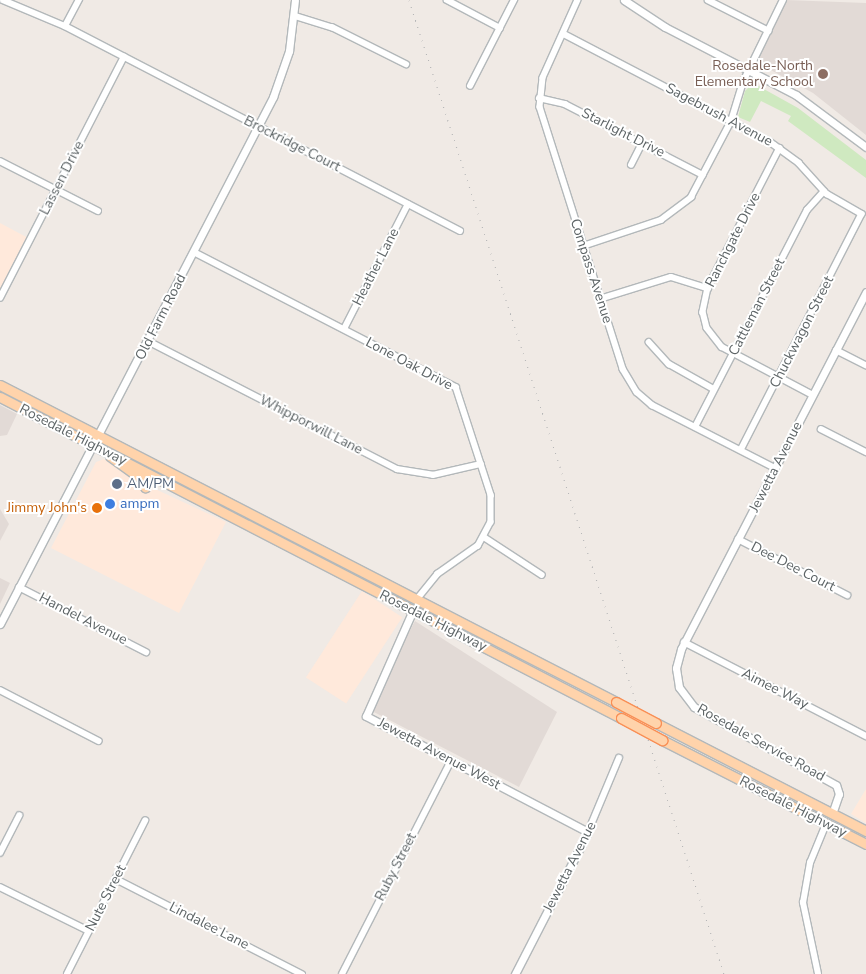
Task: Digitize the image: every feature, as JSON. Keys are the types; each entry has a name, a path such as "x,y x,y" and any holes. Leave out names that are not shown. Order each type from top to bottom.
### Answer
{"main road":[{"name":"Rosedale Highway","path":"0,387 12,391 100,436 866,831"},
{"name":"Rosedale Highway","path":"0,397 866,844"},
{"path":"106,452 119,466 142,479 145,487"},
{"path":"192,496 201,496 271,524"},
{"path":"343,574 406,602 417,600"},
{"path":"413,610 423,609 531,659"},
{"path":"724,772 746,777 819,815 832,814"},
{"path":"826,824 837,821 866,836"}],"street":[{"name":"Brockridge Court","path":"2,0 65,26 460,231"},
{"path":"65,26 79,0"},
{"name":"Old Farm Road","path":"0,624 100,436 258,127 285,66 295,16 296,0"},
{"path":"447,0 500,28"},
{"path":"470,86 514,0"},
{"name":"Compass Avenue","path":"578,0 545,72 539,98 583,246 631,385 652,404 775,468"},
{"path":"624,0 665,27 803,100 866,148"},
{"path":"708,0 769,31"},
{"path":"583,246 670,216 691,197 731,121 749,70 783,0"},
{"path":"295,16 332,27 406,64"},
{"name":"Sagebrush Avenue","path":"564,34 780,148 824,191 862,214"},
{"name":"Lassen Drive","path":"0,298 124,57"},
{"name":"Starlight Drive","path":"539,98 565,104 704,175"},
{"path":"631,165 642,143"},
{"name":"Ranchgate Drive","path":"780,148 708,288 703,304 707,328 733,354 813,395"},
{"path":"0,161 98,211"},
{"name":"Cattleman Street","path":"695,427 807,210 824,191"},
{"name":"Heather Lane","path":"344,329 408,204"},
{"name":"Chuckwagon Street","path":"741,450 862,214"},
{"name":"Lone Oak Drive","path":"194,252 456,387 492,504 484,537 472,552 438,574 417,600"},
{"path":"600,299 671,277 708,288"},
{"name":"Jewetta Avenue","path":"684,642 866,292"},
{"name":"Whipporwill Lane","path":"148,341 397,469 433,475 481,464"},
{"path":"650,342 669,364 714,389"},
{"path":"836,350 866,365"},
{"path":"822,429 866,452"},
{"path":"484,537 542,575"},
{"name":"Dee Dee Court","path":"738,540 847,595"},
{"name":"Handel Avenue","path":"19,587 146,652"},
{"name":"Jewetta Avenue West","path":"413,610 366,716 588,832"},
{"name":"Aimee Way","path":"684,642 866,736"},
{"name":"Rosedale Service Road","path":"684,642 676,674 688,702 834,783 840,794 832,814"},
{"path":"0,690 99,741"},
{"name":"Jewetta Avenue","path":"515,974 588,832 619,758"},
{"name":"Ruby Street","path":"342,974 451,761"},
{"path":"0,853 19,816"},
{"name":"Nute Street","path":"67,974 145,821"},
{"path":"818,974 805,929 803,903 810,863 826,824"},
{"name":"Lindalee Lane","path":"116,878 292,972 302,974"},
{"path":"0,887 88,932"}],"shaded area":[{"name":"Rosedale-North Elementary School","path":"786,0 866,3 866,135 813,93 756,62"},
{"path":"0,223 30,239 0,297"},
{"path":"0,405 17,414 7,435 0,436"},
{"path":"104,459 138,481 226,522 179,613 51,548 96,462"},
{"path":"0,509 9,524 0,541"},
{"path":"0,578 10,583 0,604"},
{"path":"362,591 402,617 346,704 306,677"},
{"path":"415,621 557,712 519,787 368,709"},
{"path":"866,789 866,823 851,814"}],"green space":[{"path":"753,83 798,108 866,160 866,178 788,121 791,116 761,101 750,122 738,117 745,91"}],"railway":[{"path":"409,0 724,974"}],"place":[{"name":"Rosedale-North Elementary School","path":"823,74"},
{"name":"AM/PM","path":"117,484"},
{"name":"ampm","path":"110,504"},
{"name":"Jimmy John's","path":"97,508"}]}
